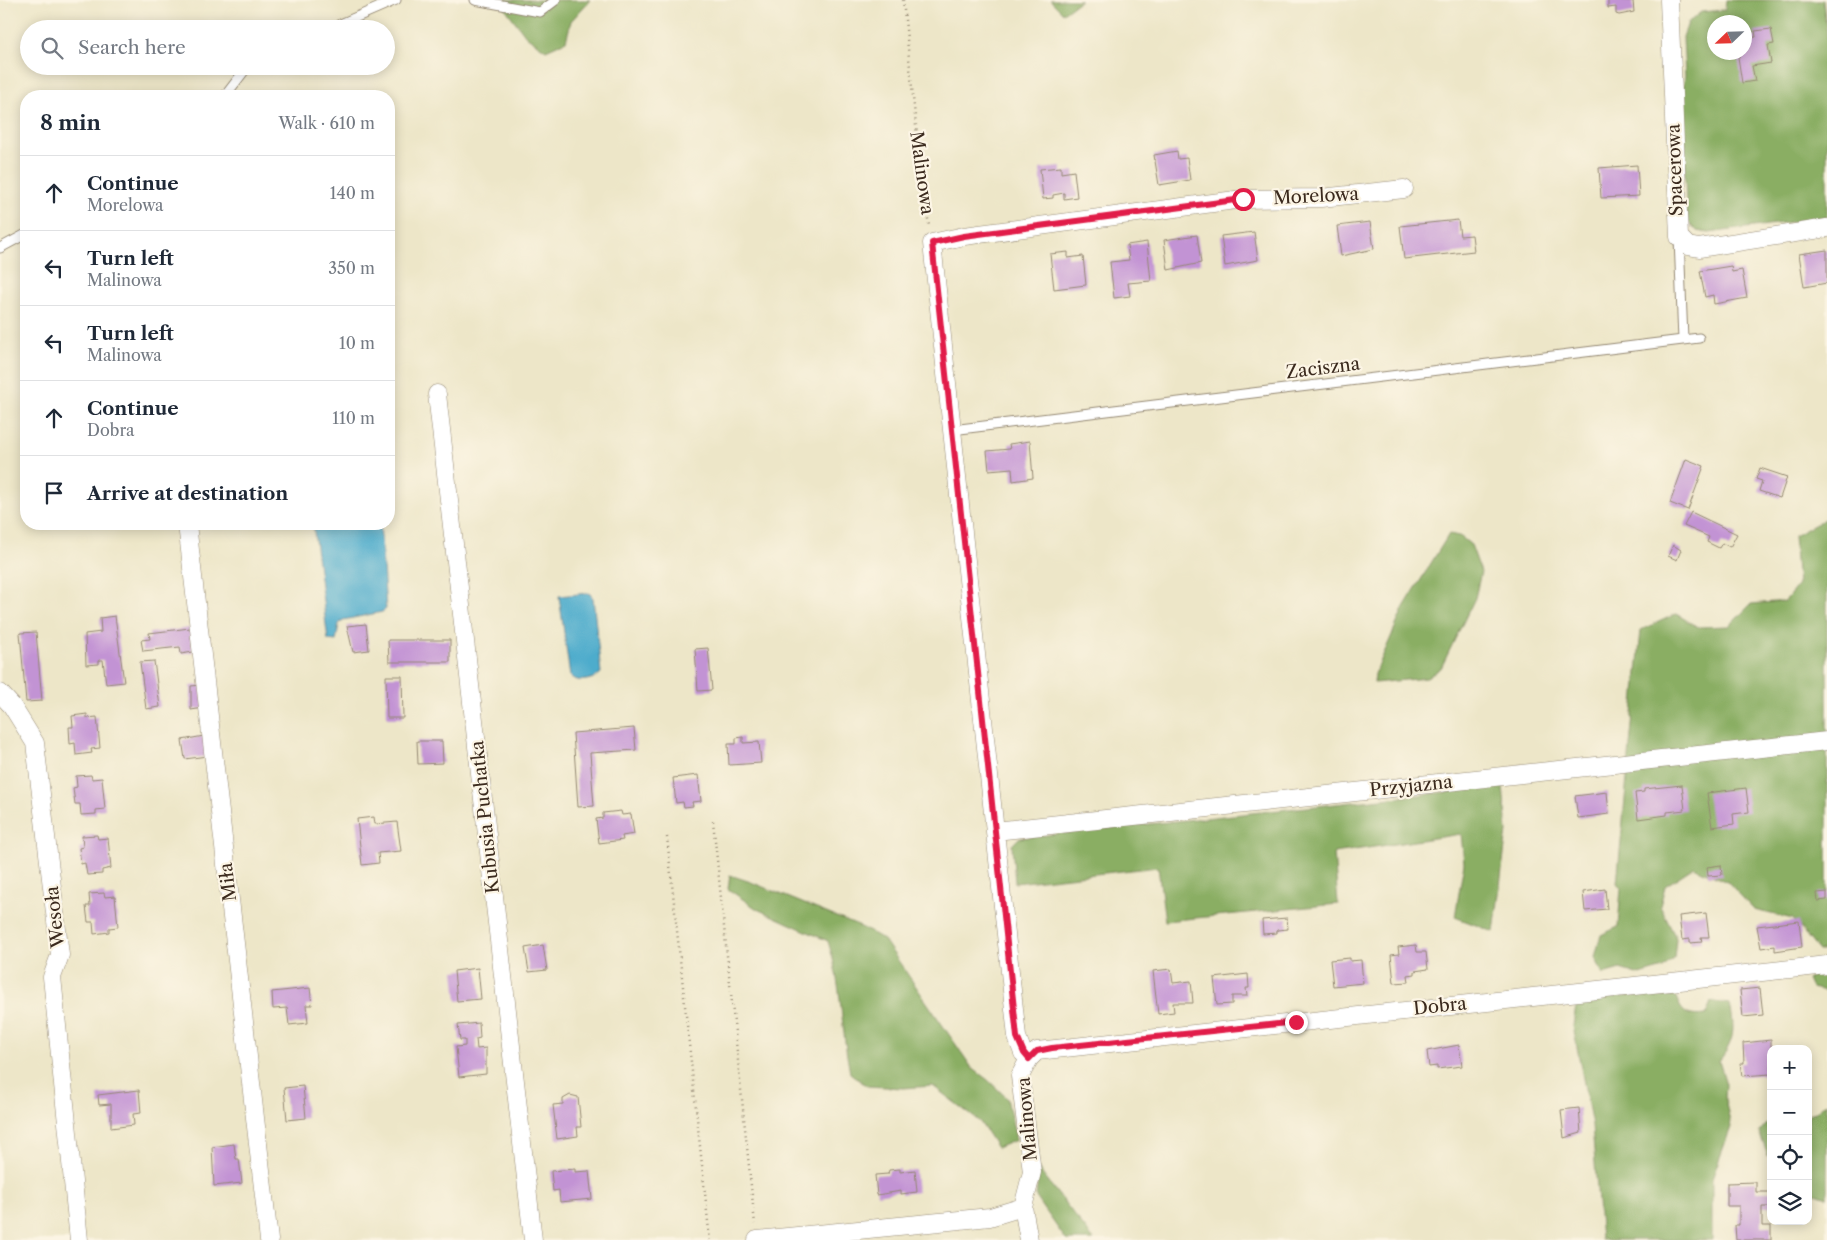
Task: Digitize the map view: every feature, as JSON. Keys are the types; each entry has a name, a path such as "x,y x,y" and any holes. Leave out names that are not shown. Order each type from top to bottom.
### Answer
{"street":[{"name":"Spacerowa","path":"1669,0 1679,237"},
{"name":"Morelowa","path":"932,243 964,236 1243,199 1321,198 1404,189"},
{"path":"1679,237 1688,246 1700,248 1827,228"},
{"name":"Malinowa","path":"932,243 1017,1037 1024,1053 1029,1059"},
{"name":"Kubusia Puchatka","path":"437,394 533,1240"},
{"name":"Miła","path":"188,530 269,1240"},
{"name":"Wesoła","path":"0,693 12,706 36,743 60,955 52,977 79,1240"},
{"name":"Przyjazna","path":"994,831 1827,741"},
{"name":"Dobra","path":"1052,1048 1827,965"},
{"name":"Malinowa","path":"1029,1240 1023,1207 1032,1172 1020,1076 1029,1059 1037,1051 1052,1048"},
{"path":"757,1240 990,1217 1023,1207"}],"lane":[{"path":"350,20 396,0"},
{"path":"475,0 540,12 556,0"},
{"path":"230,90 241,75"},
{"path":"0,248 20,237"},
{"name":"Spacerowa","path":"1679,237 1683,340"},
{"name":"Zaciszna","path":"952,430 1698,338"}],"path":[{"name":"Malinowa","path":"903,0 919,155 932,243"},
{"path":"713,821 757,1240"},
{"path":"667,837 710,1240"}],"green space":[{"path":"499,0 590,0 571,21 566,41 546,50 526,36"},
{"path":"1050,0 1081,0 1063,13"},
{"path":"1726,0 1823,0 1827,35 1827,217 1709,233 1697,231 1687,221 1681,99 1685,76 1683,37 1688,23 1701,12 1725,10"},
{"path":"1827,518 1827,951 1819,951 1793,919 1754,910 1729,883 1694,867 1665,886 1660,906 1676,938 1674,958 1663,968 1640,975 1620,969 1603,974 1595,957 1601,935 1618,927 1621,888 1617,883 1641,630 1676,614 1698,627 1729,626 1751,604 1785,601 1798,585 1794,536"},
{"path":"1449,534 1460,536 1471,545 1481,572 1475,598 1441,668 1427,678 1374,683 1375,674 1404,607"},
{"path":"1503,786 1507,831 1494,932 1455,917 1464,863 1461,834 1334,853 1338,904 1165,921 1158,867 1015,883 1012,845 1019,838"},
{"path":"730,875 863,928 884,940 972,1068 1007,1098 1016,1140 997,1148 980,1122 933,1086 903,1088 867,1086 850,1073 839,990 828,941 757,909 728,889"},
{"path":"1827,972 1827,991 1811,988 1807,979 1815,973"},
{"path":"1639,995 1676,997 1683,1011 1690,1015 1706,1015 1711,1002 1730,1004 1733,1021 1731,1041 1719,1061 1726,1084 1725,1099 1731,1127 1712,1179 1712,1240 1601,1240 1592,1125 1573,1026 1576,1006 1588,999"},
{"path":"1827,1102 1827,1198 1812,1192 1812,1113 1816,1112"},
{"path":"1767,1124 1767,1153 1759,1132"},
{"path":"1039,1170 1094,1240 1066,1240 1036,1197"}],"water":[{"path":"314,530 380,530 386,609 382,612 343,620 339,624 336,641 328,640"},
{"path":"589,593 593,598 601,673 590,679 577,680 570,676 559,596"}],"building":[{"path":"1608,0 1633,1 1634,12 1616,14 1616,7 1608,8"},
{"path":"1771,29 1774,44 1768,45 1771,63 1752,66 1755,81 1742,83 1738,60 1752,60 1752,37 1756,37 1755,31"},
{"path":"1177,151 1178,159 1187,158 1190,180 1159,185 1154,155"},
{"path":"1637,165 1639,196 1601,198 1599,168"},
{"path":"1061,167 1061,173 1074,171 1077,197 1064,199 1064,193 1053,195 1053,198 1043,199 1040,169"},
{"path":"1458,220 1460,236 1472,235 1474,251 1404,259 1400,226"},
{"path":"1370,222 1374,249 1341,256 1337,226"},
{"path":"1254,232 1258,260 1225,266 1221,236"},
{"path":"1197,235 1201,263 1168,270 1164,240"},
{"path":"1147,242 1151,281 1128,283 1130,296 1114,298 1110,262 1129,260 1127,245"},
{"path":"1827,250 1827,283 1804,287 1799,254"},
{"path":"1068,252 1068,258 1083,256 1086,285 1054,289 1050,254"},
{"path":"1731,266 1732,272 1742,270 1747,298 1714,304 1713,295 1705,297 1700,271"},
{"path":"1030,441 1033,478 1013,481 1012,468 989,470 987,451 1010,449 1009,444"},
{"path":"1686,459 1704,466 1688,510 1670,503"},
{"path":"1760,468 1787,477 1780,498 1759,491 1762,481 1756,479"},
{"path":"1691,512 1737,534 1730,547 1722,543 1719,548 1707,542 1709,537 1684,526"},
{"path":"1673,545 1681,550 1677,560 1668,556"},
{"path":"115,616 124,682 106,684 103,660 99,660 99,664 86,665 85,634 101,632 100,618"},
{"path":"366,624 369,650 353,652 347,626"},
{"path":"190,628 193,652 181,654 180,647 143,651 141,640 150,639 149,633"},
{"path":"36,632 42,701 26,702 20,633"},
{"path":"388,640 450,640 450,662 389,662"},
{"path":"708,648 712,690 698,691 695,649"},
{"path":"154,661 160,707 146,709 140,662"},
{"path":"386,676 402,676 403,718 387,718"},
{"path":"201,685 204,708 191,710 191,686"},
{"path":"87,714 87,718 97,717 100,748 91,749 92,753 76,755 75,743 70,744 69,727 73,727 72,716"},
{"path":"634,728 636,750 590,753 594,806 578,807 573,733"},
{"path":"204,736 207,756 185,759 182,740"},
{"path":"743,737 743,743 759,742 761,763 729,765 728,744 736,744 736,738"},
{"path":"417,741 442,741 443,763 418,764"},
{"path":"91,775 92,779 102,778 105,809 96,810 96,814 81,815 80,804 75,804 73,788 77,787 76,776"},
{"path":"698,775 701,801 692,802 693,806 684,807 683,802 676,803 673,778"},
{"path":"1682,785 1685,810 1667,812 1667,815 1638,819 1635,793 1644,792 1644,789"},
{"path":"1746,788 1749,812 1733,814 1734,824 1712,827 1707,793"},
{"path":"1607,792 1609,814 1578,818 1575,796"},
{"path":"621,811 622,815 631,814 634,834 622,836 623,840 599,843 596,819 603,818 603,813"},
{"path":"374,817 375,824 397,822 401,851 378,853 379,863 362,865 357,819"},
{"path":"97,835 98,839 108,838 111,868 102,870 102,874 87,875 85,863 81,864 79,848 83,847 82,836"},
{"path":"1721,865 1722,875 1708,876 1707,867"},
{"path":"1605,889 1607,909 1585,911 1583,892"},
{"path":"1827,892 1827,900 1818,901 1817,893"},
{"path":"104,893 105,897 115,896 118,927 109,928 109,932 94,934 93,922 88,922 86,906 90,906 89,894"},
{"path":"1706,913 1709,937 1701,937 1702,942 1690,943 1690,939 1682,940 1679,916"},
{"path":"1287,918 1288,929 1277,930 1277,933 1263,934 1262,920"},
{"path":"1799,921 1802,947 1775,951 1775,946 1761,948 1757,926"},
{"path":"543,945 547,970 529,972 525,948"},
{"path":"1416,945 1417,952 1426,952 1428,969 1415,971 1415,974 1408,975 1409,982 1394,983 1391,955 1399,954 1398,947"},
{"path":"1350,958 1350,961 1361,960 1363,983 1333,986 1330,960"},
{"path":"478,968 481,999 457,1001 454,971"},
{"path":"1171,969 1173,983 1191,981 1193,1003 1173,1003 1174,1012 1158,1014 1153,971"},
{"path":"1248,974 1249,988 1246,988 1247,996 1232,996 1232,1004 1217,1005 1214,978"},
{"path":"310,988 312,1005 306,1005 308,1023 289,1025 287,1008 273,1009 272,992"},
{"path":"1760,988 1763,1015 1743,1017 1740,990"},
{"path":"479,1023 480,1038 476,1039 477,1049 486,1048 486,1074 459,1077 456,1047 465,1046 465,1040 460,1040 458,1025"},
{"path":"1771,1040 1771,1045 1767,1045 1767,1074 1742,1076 1740,1063 1744,1063 1743,1043"},
{"path":"1459,1045 1462,1066 1437,1069 1437,1066 1429,1067 1427,1051"},
{"path":"303,1086 306,1118 287,1120 284,1088"},
{"path":"139,1090 141,1113 133,1114 134,1125 111,1128 111,1104 99,1105 98,1095"},
{"path":"570,1095 578,1097 581,1127 577,1127 578,1136 557,1139 553,1105 563,1104 563,1099"},
{"path":"1579,1108 1581,1133 1564,1138 1561,1110"},
{"path":"234,1144 236,1159 239,1159 242,1183 214,1186 212,1147"},
{"path":"575,1169 575,1172 589,1171 592,1199 560,1202 559,1190 553,1191 551,1171"},
{"path":"900,1169 900,1172 915,1170 917,1192 901,1194 901,1191 877,1195 875,1175 888,1174 889,1170"},
{"path":"1756,1182 1756,1192 1767,1192 1767,1207 1762,1207 1762,1226 1771,1226 1771,1240 1736,1240 1735,1225 1739,1225 1739,1206 1727,1206 1727,1183"}],"route":[{"path":"1243,199 964,236 932,243 982,719 1019,1044 1029,1059 1037,1051 1052,1048 1296,1022"}]}
